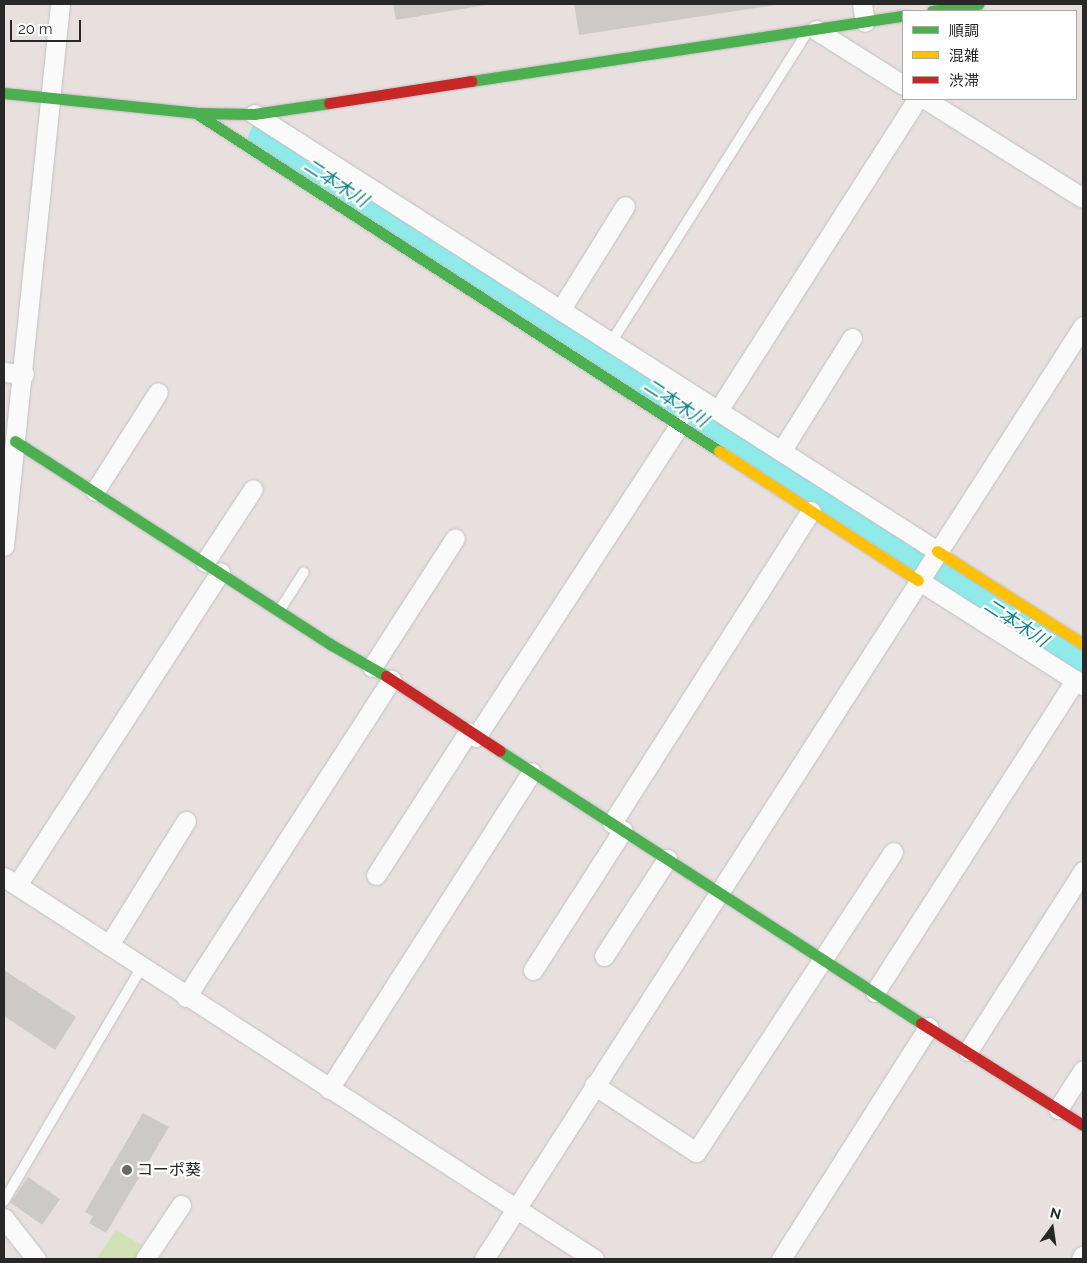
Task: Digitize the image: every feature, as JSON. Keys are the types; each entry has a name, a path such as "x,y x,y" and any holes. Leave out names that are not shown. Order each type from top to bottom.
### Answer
{"street":[{"path":"4,546 24,374 60,4"},
{"path":"939,10 978,4"},
{"path":"4,93 196,113 254,114 812,31 864,13 902,16"},
{"path":"812,31 902,84"},
{"path":"719,409 916,100"},
{"path":"927,100 1083,198"},
{"path":"196,113 812,512 1079,682 875,992"},
{"path":"254,114 719,409 1083,644"},
{"path":"561,308 625,206"},
{"path":"484,1259 918,580 1083,326"},
{"path":"782,450 852,338"},
{"path":"4,372 24,374"},
{"path":"95,491 158,392"},
{"path":"376,875 679,426"},
{"path":"16,441 279,611 391,680 472,735 618,827 718,894 1083,1125"},
{"path":"253,490 212,567 10,881 186,997 594,1259"},
{"path":"533,970 618,827 812,512"},
{"path":"372,668 455,538"},
{"path":"186,997 391,680"},
{"path":"329,1089 532,772"},
{"path":"109,945 186,821"},
{"path":"594,1085 696,1152 893,852"},
{"path":"604,956 667,859"},
{"path":"968,1051 1083,871"},
{"path":"781,1259 928,1027"},
{"path":"1058,1109 1083,1070"},
{"path":"145,1259 181,1204"},
{"path":"4,1218 36,1259"},
{"path":"1080,1259 1083,1255"}],"lane":[{"path":"612,341 812,31"},
{"path":"279,611 304,572"},
{"path":"4,1201 142,967"}],"green space":[{"path":"116,1230 142,1245 134,1259 96,1259"}],"building":[{"path":"393,4 486,4 486,5 396,20"},
{"path":"574,4 776,4 776,5 579,35"},
{"path":"4,970 76,1017 55,1050 4,1016"},
{"name":"コーポ葵","path":"143,1113 169,1127 106,1233 89,1223 93,1216 85,1212"},
{"path":"28,1177 60,1199 42,1225 10,1202"}],"waterway":[{"name":"二本木川","path":"269,140 1083,666"}],"traffic: fast":[{"path":"939,10 978,4"},
{"path":"471,81 902,16"},
{"path":"4,93 196,113 254,114 329,103"},
{"path":"196,113 719,451"},
{"path":"15,441 330,644 386,676"},
{"path":"500,751 921,1023"}],"traffic: slow":[{"path":"719,451 918,580"},
{"path":"937,551 1083,644"}],"traffic: jam":[{"path":"329,103 471,81"},
{"path":"386,676 500,751"},
{"path":"921,1023 1083,1125"}],"place":[{"name":"コーポ葵","path":"127,1170"}]}
